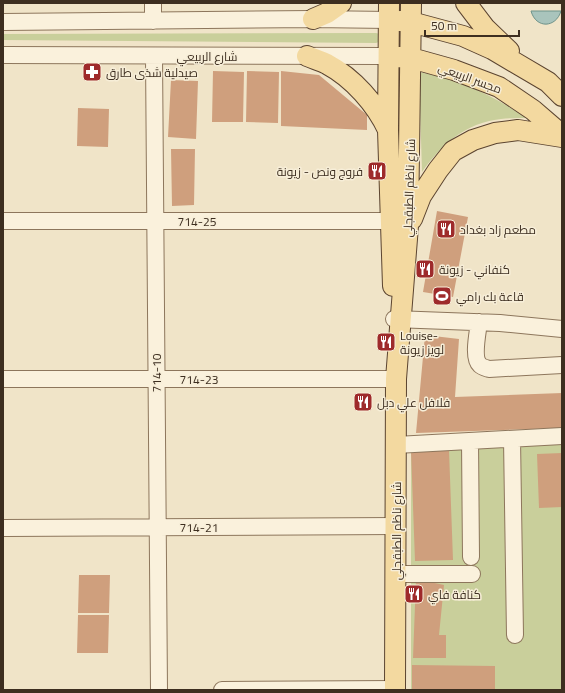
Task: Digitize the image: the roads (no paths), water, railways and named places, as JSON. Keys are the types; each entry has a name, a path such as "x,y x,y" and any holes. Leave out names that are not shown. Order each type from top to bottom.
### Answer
{"main road":[{"path":"313,19 327,14 342,3"},
{"path":"466,3 485,28 508,50 555,81 562,96"},
{"path":"389,12 411,12 492,49 555,81"},
{"name":"شارع ناظم الطبقجلي","path":"389,12 388,130 399,223"},
{"name":"شارع ناظم الطبقجلي","path":"396,689 396,376 399,223 411,58 411,12"},
{"path":"307,56 327,64 356,87 379,114 388,130"},
{"name":"شارع الربيعي","path":"389,56 411,58"},
{"name":"مجسر الربيعي","path":"411,58 454,70 499,87 533,110 562,136"},
{"path":"399,223 421,196 438,170 453,151 473,140 495,133 518,130 562,136"}],"street":[{"path":"153,3 153,21"},
{"path":"3,22 313,19 389,12"},
{"name":"شارع الربيعي","path":"3,55 389,56"},
{"name":"714-10","path":"154,56 159,690"},
{"name":"714-25","path":"3,221 399,223"},
{"path":"397,319 500,323 562,329"},
{"path":"479,322 475,355 477,362 481,366 489,369 562,365"},
{"name":"714-23","path":"3,379 396,376"},
{"path":"396,445 562,436"},
{"path":"512,439 515,634"},
{"path":"470,441 472,557"},
{"name":"714-21","path":"3,528 396,526"},
{"path":"396,574 472,574"},
{"path":"222,690 396,689"}],"water":[{"path":"531,11 561,11 555,21 546,24 537,21"}],"place":[{"name":"صيدلية شذى طارق","path":"92,72"},
{"name":"فروج ونص - زيونة","path":"377,171"},
{"name":"مطعم زاد بغداد","path":"446,229"},
{"name":"كنفاني - زيونة","path":"425,269"},
{"name":"قاعة بك رامي","path":"442,296"},
{"name":"Louise- لويز زيونة","path":"386,342"},
{"name":"فلافل علي دبل","path":"363,402"},
{"name":"كنافة فاي","path":"414,594"}]}
